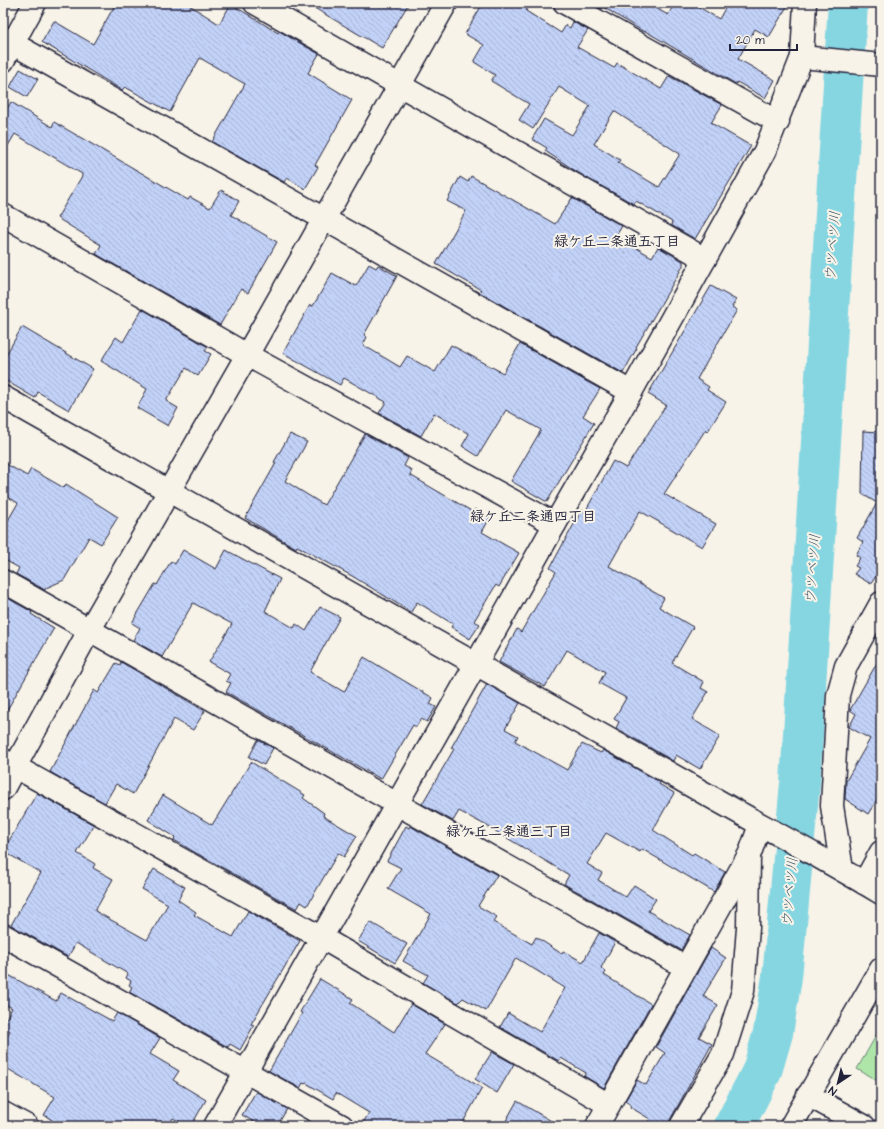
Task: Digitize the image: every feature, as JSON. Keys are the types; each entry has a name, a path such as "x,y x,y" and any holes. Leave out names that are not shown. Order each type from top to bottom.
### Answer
{"street":[{"path":"35,3 6,47 323,220 631,392"},
{"path":"255,3 705,259"},
{"path":"3,789 9,764 90,629 446,3"},
{"path":"565,3 778,122"},
{"path":"215,1126 476,662 631,392 765,151 809,58 805,3"},
{"path":"809,58 876,64"},
{"path":"3,215 247,355 555,524"},
{"path":"3,397 476,662 765,828 822,858 872,888 881,852"},
{"path":"3,581 397,803 685,968"},
{"path":"842,870 832,806 838,695 846,666 881,603"},
{"path":"9,764 322,938 609,1105"},
{"path":"597,1126 765,828"},
{"path":"681,1126 722,1054 744,991 748,928 750,853"},
{"path":"3,935 246,1070 342,1126"},
{"path":"791,1126 881,969"},
{"path":"808,1095 864,1126"},
{"path":"3,1113 27,1126"}],"green space":[{"path":"881,1027 881,1083 857,1069"}],"building":[{"path":"116,3 186,3 219,24 231,4 278,33 279,31 319,54 308,73 352,100 315,165 318,167 305,189 287,178 284,182 212,142 245,84 200,58 170,112 125,87 122,90 42,42 54,21 93,44"},
{"path":"306,3 409,3 382,48"},
{"path":"483,3 531,3 526,11 561,33 566,25 570,28 573,22 588,30 577,47 614,68 617,63 661,89 669,76 722,105 711,123 751,146 695,239 671,225 672,222 636,201 634,204 585,177 545,151 547,148 532,139 544,119 572,135 590,106 559,87 533,129 519,120 529,104 491,81 495,75 474,62 484,45 465,34","holes":["614,111 680,154 659,187 618,163 620,160 594,144"]},
{"path":"591,3 647,3 668,15 675,3 692,3 719,19 728,3 789,3 769,37 755,29 738,59 775,80 765,98 737,82 736,84 603,7 602,9"},
{"path":"20,69 38,79 27,97 10,87"},
{"path":"11,102 52,127 54,122 188,200 190,197 210,208 221,190 239,201 231,215 277,242 248,293 241,289 220,325 96,254 101,245 57,218 82,174 15,134 3,154 3,115"},
{"path":"471,176 555,224 572,198 622,226 616,236 652,257 658,247 683,261 683,266 636,347 637,348 623,373 479,292 481,290 436,264 466,211 447,201 460,177 468,182"},
{"path":"369,264 376,268 378,265 397,276 364,335 367,337 363,345 400,367 407,356 435,372 451,345 503,373 520,344 600,389 583,416 594,423 547,502 511,481 541,430 506,410 478,456 462,446 469,434 434,413 421,436 379,413 386,402 344,378 340,385 283,353 310,305 313,306 332,273 356,286"},
{"path":"711,286 736,300 732,307 737,310 697,379 709,387 707,390 726,402 708,431 706,429 664,494 716,524 702,547 640,511 609,566 664,598 659,607 693,627 672,663 704,682 701,688 708,692 692,719 720,736 700,769 676,755 673,761 616,728 619,722 614,719 626,698 599,683 605,672 567,650 545,687 499,662 517,629 521,632 556,572 550,568 582,510 585,512 613,461 626,468 666,405 648,394"},
{"path":"142,309 208,347 205,351 211,354 198,376 186,368 166,401 178,408 168,426 137,408 147,389 101,361 116,337 123,342"},
{"path":"22,327 93,369 69,410 38,392 35,398 3,379 3,360"},
{"path":"863,431 881,432 881,568 871,584 854,574 859,568 855,566 860,558 856,555 863,542 857,538 877,503 862,494"},
{"path":"290,434 307,442 285,481 324,505 365,434 408,458 404,466 412,470 410,475 473,512 475,509 490,518 482,532 519,553 499,587 496,585 474,621 480,624 470,639 451,627 453,624 417,602 411,612 352,576 297,546 296,548 245,518 276,463 274,462"},
{"path":"3,462 27,476 31,469 64,488 66,484 118,517 101,544 89,537 64,580 46,588 45,590 16,574 19,568 3,559 3,529 18,503 3,494"},
{"path":"183,550 216,569 226,550 280,579 265,611 294,628 296,624 306,631 320,607 340,617 310,672 344,692 364,657 433,698 430,704 436,707 427,722 421,719 416,727 413,725 381,779 226,692 231,683 226,681 230,674 209,662 232,624 193,603 162,657 133,640 140,628 132,623 155,584 157,585 171,561 175,564"},
{"path":"4,596 32,612 31,614 54,628 3,717"},
{"path":"881,656 881,793 868,814 845,799 846,781 870,739 849,727 856,714 850,710"},
{"path":"121,662 205,711 193,730 174,719 133,794 116,784 105,803 50,772 94,690 98,693 116,663 120,665"},
{"path":"487,684 520,703 505,729 518,736 515,741 567,770 582,744 601,753 603,750 660,782 659,784 674,793 653,830 692,855 694,853 725,872 714,892 642,849 640,852 606,833 587,864 602,873 598,880 626,897 634,885 656,899 648,911 690,935 681,950 564,884 569,875 487,826 459,811 453,821 422,804 454,749 451,748"},
{"path":"258,740 273,748 264,765 249,757"},
{"path":"251,762 305,795 303,798 324,813 323,816 357,836 344,857 338,853 307,906 301,902 297,909 174,840 175,837 148,820 163,795 212,825"},
{"path":"37,793 94,825 77,853 95,864 93,868 113,879 95,911 147,940 168,904 142,889 154,869 185,887 178,900 196,912 194,915 233,937 248,911 300,941 251,1024 254,1025 240,1050 230,1044 228,1047 129,992 132,987 129,985 131,981 126,978 128,974 76,943 68,957 11,925 41,873 3,851"},
{"path":"406,826 409,828 410,826 497,875 478,906 497,917 493,922 532,944 536,937 562,954 563,951 583,962 599,933 615,942 601,968 606,972 604,975 651,1004 604,1088 584,1076 586,1073 561,1058 559,1061 500,1027 508,1013 540,1032 565,988 516,958 486,1011 463,998 458,1003 423,983 428,975 403,961 431,914 388,889 401,868 387,861"},
{"path":"370,922 407,944 395,963 358,941"},
{"path":"711,948 726,958 703,996 718,1005 699,1037 712,1044 670,1120 669,1126 645,1126 650,1119 630,1107 631,1105 625,1101 637,1080 646,1085 665,1053 656,1047"},
{"path":"3,972 56,1001 61,993 112,1021 117,1013 160,1038 150,1054 179,1071 173,1080 206,1100 191,1126 187,1126 173,1118 168,1126 47,1126 52,1120 44,1115 55,1097 3,1066 3,1043 10,1031 3,1027 3,1024 12,1008 3,1003"},
{"path":"320,979 353,999 350,1003 394,1032 411,1004 445,1024 425,1054 482,1088 461,1126 361,1126 369,1113 336,1093 333,1099 306,1083 303,1083 300,1088 269,1071 302,1013 300,1012"},
{"path":"492,1052 514,1064 497,1093 475,1079"},
{"path":"257,1092 287,1109 277,1126 261,1126 242,1115"},
{"path":"517,1101 560,1126 503,1126"}],"waterway":[{"name":"ウツベツ川","path":"734,1126 762,1071 773,1033 782,977 800,783 848,3"}],"district":[{"name":"緑ケ丘二条通五丁目","path":"617,242"},
{"name":"緑ケ丘二条通四丁目","path":"533,517"},
{"name":"緑ケ丘二条通三丁目","path":"509,832"}]}
